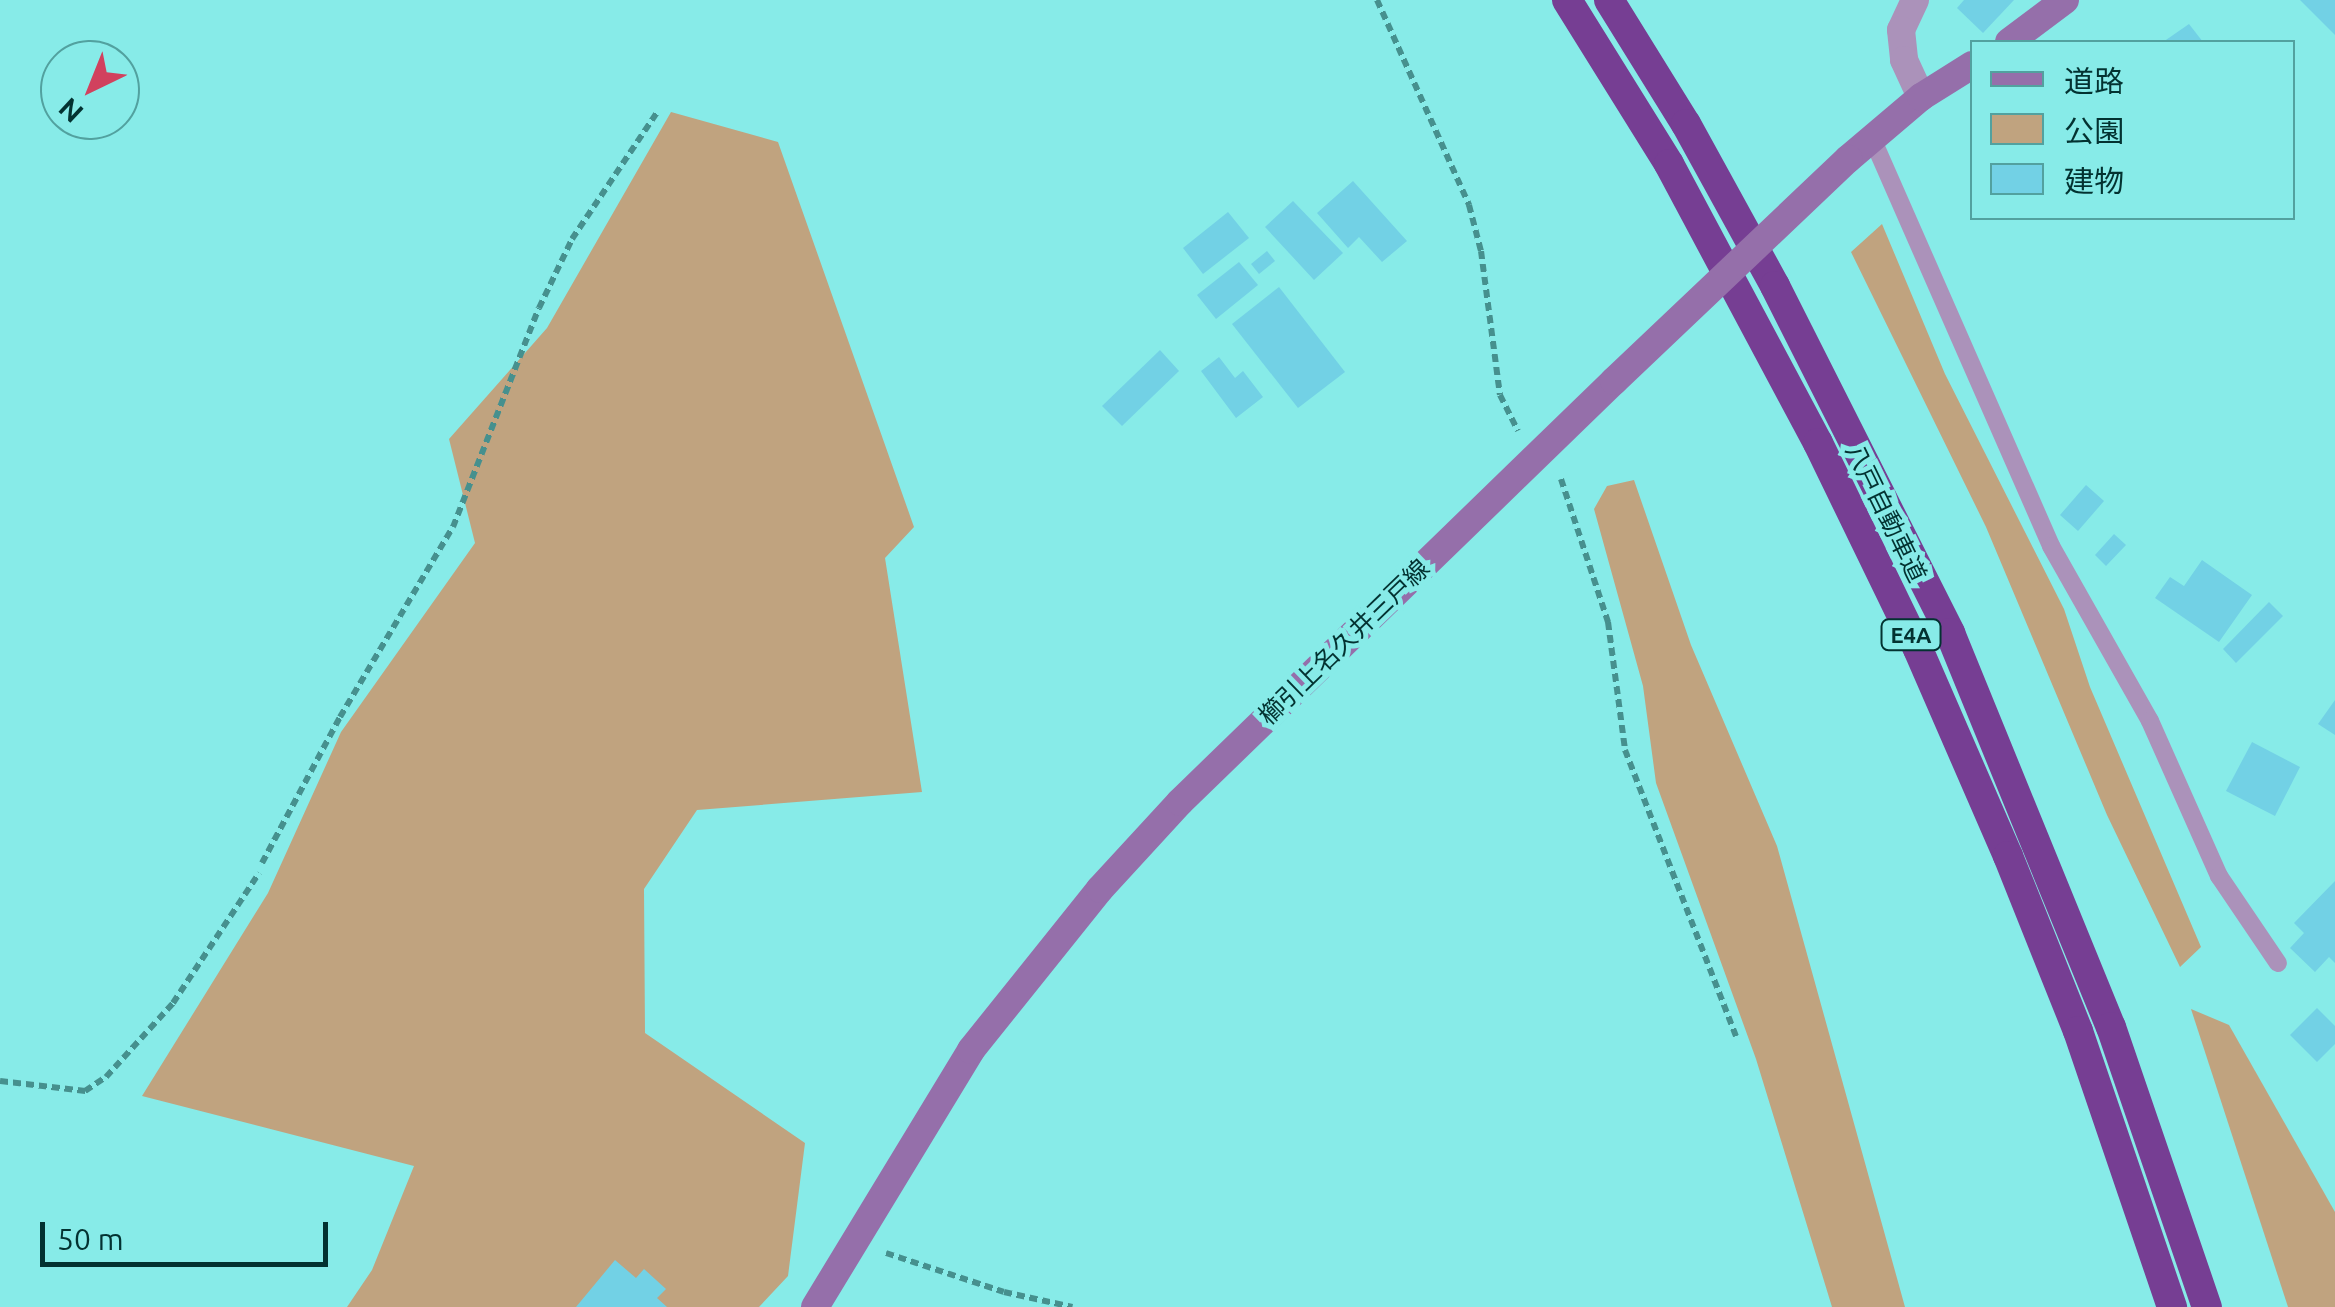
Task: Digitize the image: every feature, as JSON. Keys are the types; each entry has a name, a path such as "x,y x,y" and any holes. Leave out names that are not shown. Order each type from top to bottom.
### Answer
{"highway":[{"name":"八戸自動車道","path":"1567,0 1678,182 1818,443 1918,649 2008,856 2078,1031 2172,1307"},
{"name":"八戸自動車道","path":"1609,0 1686,124 1774,286 1950,633 2111,1027 2207,1307"}],"main road":[{"path":"2012,40 2065,0"},
{"name":"櫛引上名久井三戸線","path":"814,1307 971,1050 1100,889 1180,802 1848,158 1921,97 1970,66"}],"street":[{"path":"1915,0 1902,30 1904,60 1921,97"}],"lane":[{"path":"1872,138 2052,546 2150,721 2218,876 2278,963"}],"path":[{"path":"1377,0 1469,204 1481,251 1500,395 1516,429 1543,450 1608,622 1625,750 1736,1036"},
{"path":"262,863 340,718 453,528 539,308 572,239 658,111"},
{"path":"0,1081 85,1091 106,1077 173,1003 259,873"},
{"path":"856,1237 901,1260 1072,1307"}],"green space":[{"path":"671,112 778,142 914,527 885,558 922,792 697,810 644,889 645,1033 805,1143 788,1276 759,1307 347,1307 372,1270 414,1166 142,1096 268,893 341,732 475,543 449,439 547,328"},
{"path":"1882,224 1945,374 2064,609 2090,687 2201,947 2180,967 2107,815 1986,527 1851,252"},
{"path":"1634,480 1691,645 1777,846 1905,1307 1832,1307 1756,1059 1656,783 1643,686 1594,509 1607,486"},
{"path":"2191,1009 2229,1025 2335,1212 2335,1307 2288,1307"}],"building":[{"path":"1964,0 2014,0 1983,33 1957,8"},
{"path":"2300,0 2335,0 2335,35"},
{"path":"2189,24 2201,40 2166,40"},
{"path":"1353,181 1407,241 1382,262 1359,237 1348,248 1317,213"},
{"path":"1293,201 1343,253 1314,280 1265,227"},
{"path":"1228,212 1249,238 1203,274 1183,248"},
{"path":"1267,251 1275,261 1259,274 1251,264"},
{"path":"1239,262 1258,285 1216,319 1197,295"},
{"path":"1279,287 1345,372 1298,408 1232,324"},
{"path":"1160,350 1179,371 1122,426 1102,406"},
{"path":"1219,357 1235,378 1243,371 1263,397 1236,418 1201,371"},
{"path":"2086,485 2104,501 2078,531 2060,515"},
{"path":"2114,534 2126,545 2106,566 2095,555"},
{"path":"2202,560 2252,595 2219,642 2155,598 2170,577 2184,586"},
{"path":"2269,602 2283,616 2236,663 2223,649"},
{"path":"2335,700 2335,735 2318,724"},
{"path":"2252,742 2300,767 2275,816 2226,791"},
{"path":"2335,881 2335,963 2329,957 2315,972 2290,948 2304,933 2294,923"},
{"path":"2317,1008 2335,1026 2335,1044 2317,1062 2290,1035"},
{"path":"615,1260 636,1278 644,1269 666,1289 657,1298 667,1307 576,1307"}]}
